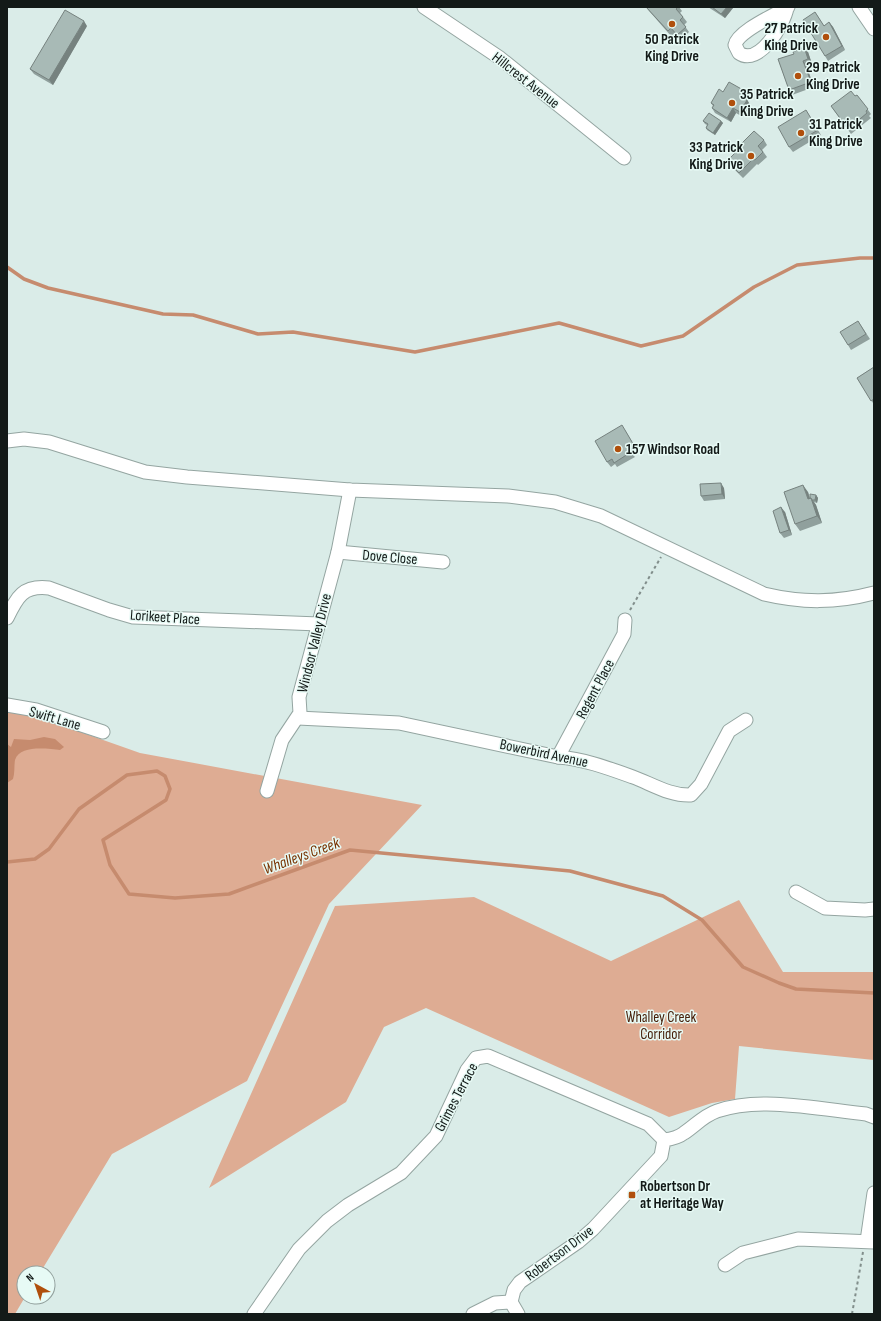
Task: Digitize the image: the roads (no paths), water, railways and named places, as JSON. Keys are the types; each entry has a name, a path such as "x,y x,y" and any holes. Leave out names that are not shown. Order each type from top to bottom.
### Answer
{"street":[{"name":"Hillcrest Avenue","path":"424,7 500,58 624,158"},
{"path":"859,7 874,30"},
{"path":"7,441 24,439 49,442 145,472 187,477 350,490 508,496 555,502 601,516 764,594 788,600 811,602 841,600 874,593"},
{"name":"Windsor Valley Drive","path":"298,718 300,697 338,552 350,490"},
{"name":"Dove Close","path":"338,552 443,562"},
{"name":"Lorikeet Place","path":"7,618 20,596 32,587 39,587 48,588 133,617 319,624"},
{"name":"Regent Place","path":"558,757 624,634 625,620"},
{"name":"Swift Lane","path":"7,705 36,710 103,732"},
{"path":"267,791 282,740 287,731 298,718"},
{"name":"Bowerbird Avenue","path":"298,718 399,723 558,757 578,758 633,777 670,793 682,795 691,795 702,784 729,731 746,720"},
{"path":"796,892 825,908 874,909"},
{"name":"Grimes Terrace","path":"254,1314 299,1249 327,1221 348,1205 401,1173 436,1136 467,1070 476,1058 488,1056 648,1124 664,1140"},
{"path":"664,1140 684,1133 704,1116 733,1107 751,1104 778,1104 866,1114 874,1117"},
{"name":"Robertson Drive","path":"511,1302 514,1290 520,1282 578,1242 593,1229 661,1156 664,1140"},
{"path":"725,1265 743,1253 798,1240 870,1241 874,1193"},
{"path":"473,1314 495,1302 511,1302 518,1314"}],"waterway":[{"path":"7,267 24,279 48,288 163,314 193,315 258,334 293,332 415,352 559,323 641,346 683,336 754,287 797,265 860,258 874,258"},
{"name":"Whalleys Creek","path":"7,862 35,859 49,849 79,809 127,775 157,771 165,776 170,789 166,800 103,840 110,865 129,894 175,898 229,894 350,850 570,871 663,896 702,920 743,967 779,983 796,989 874,993"}],"place":[{"name":"50 Patrick King Drive","path":"672,24"},
{"name":"27 Patrick King Drive","path":"826,37"},
{"name":"29 Patrick King Drive","path":"798,76"},
{"name":"35 Patrick King Drive","path":"732,103"},
{"name":"31 Patrick King Drive","path":"801,133"},
{"name":"33 Patrick King Drive","path":"751,156"},
{"name":"157 Windsor Road","path":"618,449"},
{"name":"Robertson Dr at Heritage Way","path":"632,1195"}],"park label":[{"name":"Whalley Creek Corridor","path":"661,1026"}]}
